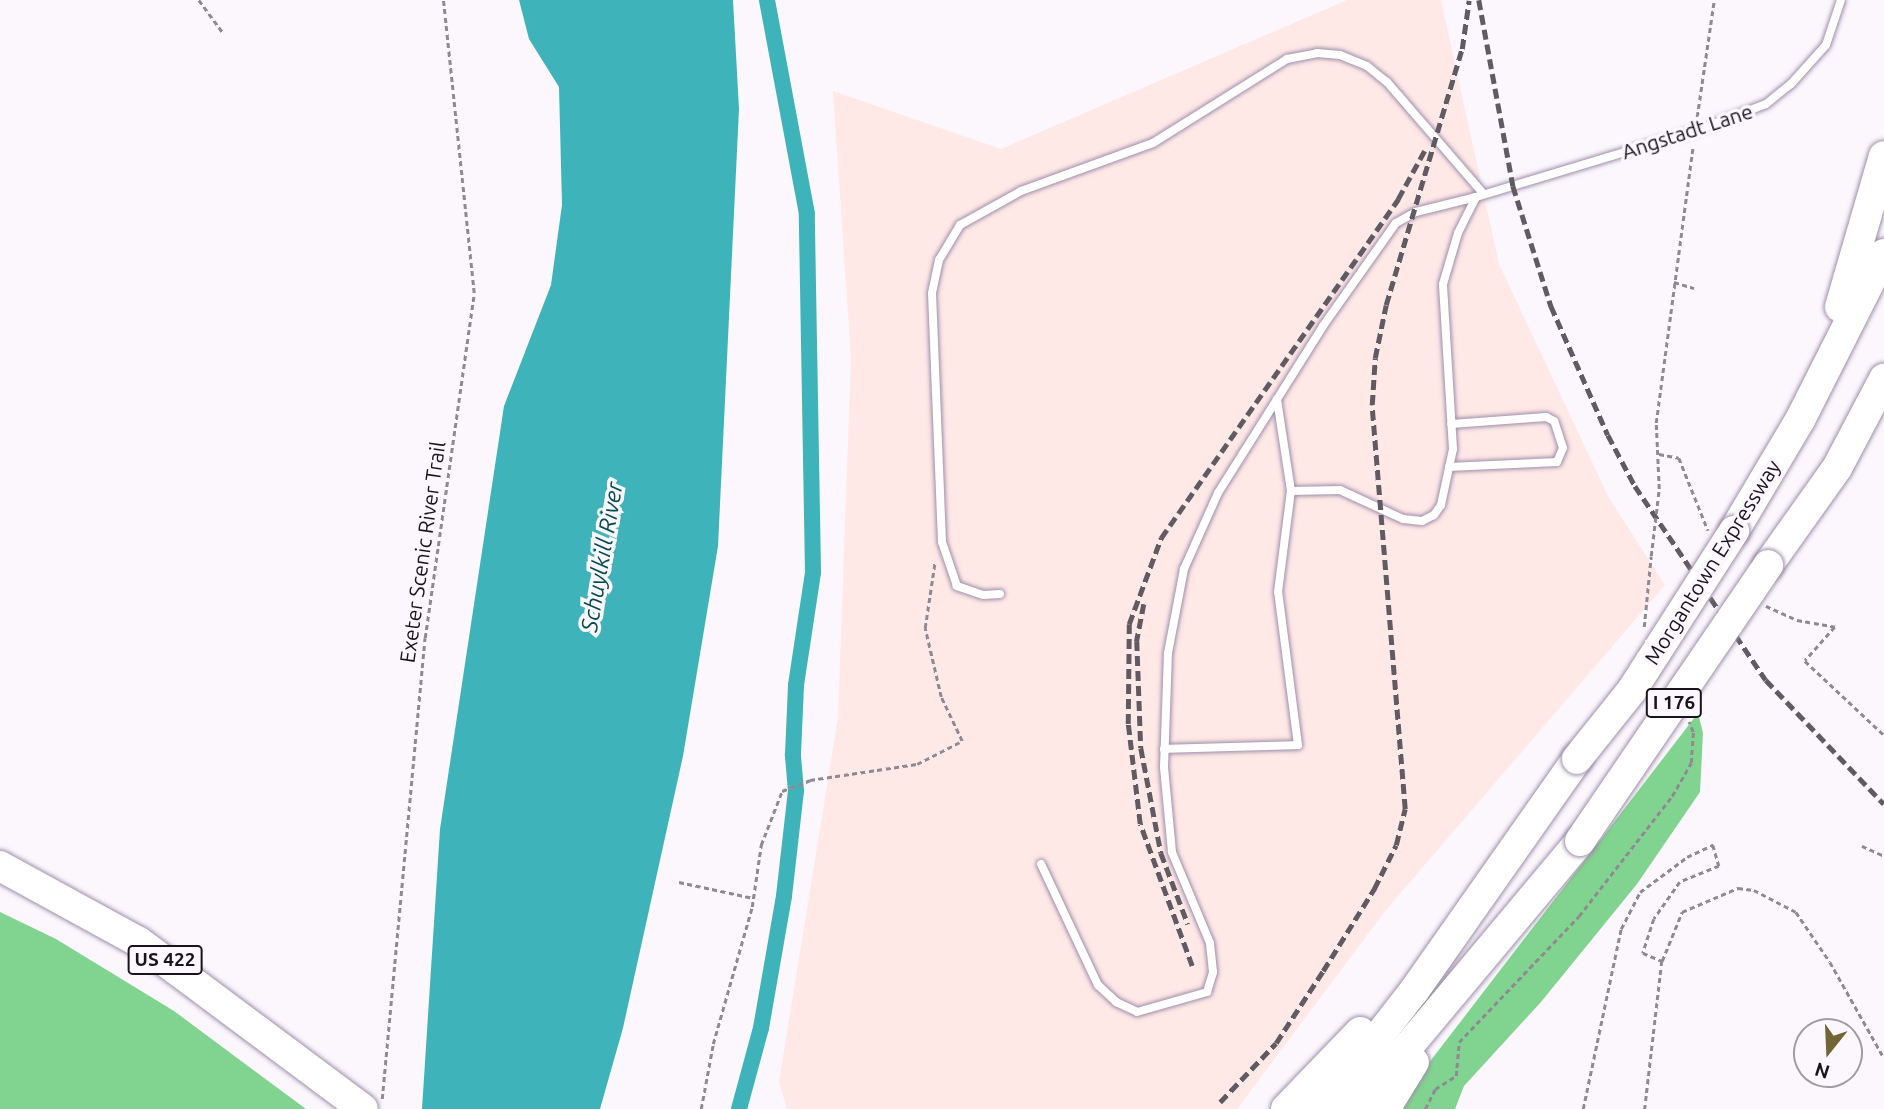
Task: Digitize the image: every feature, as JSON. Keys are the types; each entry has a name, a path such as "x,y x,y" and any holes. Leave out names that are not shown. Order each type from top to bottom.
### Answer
{"highway":[{"path":"1800,420 1852,271 1884,156"},
{"name":"Morgantown Expressway","path":"1512,853 1577,759 1633,690 1734,531 1800,420 1884,254"},
{"name":"Morgantown Expressway","path":"1521,914 1580,841 1837,468 1884,379"},
{"path":"1837,468 1884,407"},
{"path":"1286,1109 1398,992 1512,853"},
{"path":"1322,1109 1512,853"},
{"name":"US 422","path":"0,866 139,942 321,1093"},
{"name":"US 422","path":"0,887 45,908 148,971 321,1093 363,1109"},
{"path":"1356,1109 1521,914"},
{"path":"1385,1109 1432,1034 1521,914"}],"lane":[{"name":"Angstadt Lane","path":"1041,864 1098,985 1116,1002 1138,1012 1207,992 1213,972 1210,943 1172,852 1164,749 1168,653 1184,569 1218,493 1277,399 1396,223 1416,212 1695,131 1766,104 1791,84 1826,45 1841,0"},
{"path":"1000,594 983,595 957,586 948,570 941,524 932,293 949,239 980,210 1153,143 1287,59 1317,53 1340,55 1367,66 1387,82 1479,194 1458,233 1443,284 1453,449 1441,505 1422,521 1403,519 1340,489 1292,491"},
{"path":"1164,749 1298,745 1278,592 1292,491 1277,399"},
{"path":"1449,467 1557,462 1563,449 1554,421 1546,417 1451,424"}],"path":[{"path":"199,0 224,34"},
{"name":"Exeter Scenic River Trail","path":"381,1109 425,638 474,293 443,0"},
{"path":"1651,555 1659,489 1656,423 1714,0"},
{"path":"1674,282 1694,288"},
{"path":"701,1109 713,1044 753,898 761,845 782,791 810,780 917,764 962,740 941,697 925,628 941,524"},
{"path":"1583,1109 1601,1007 1621,929 1633,904 1640,892 1687,857 1713,845 1719,866 1680,881 1654,919 1643,953 1662,961"},
{"path":"1862,846 1884,856"},
{"path":"679,882 753,898"},
{"path":"1645,1109 1662,961 1682,912 1738,888 1754,890 1796,912 1830,962 1884,1058"},
{"path":"1425,1109 1435,1089 1456,1076 1459,1042 1579,916"}],"shaded area":[{"path":"1347,0 1441,0 1499,264 1609,498 1665,585 1386,910 1237,1109 787,1109 779,1082 838,718 851,358 833,91 1001,149"}],"green space":[{"path":"1698,713 1703,733 1700,792 1637,884 1541,1002 1464,1086 1455,1109 1402,1109 1428,1064"},
{"path":"0,912 56,939 174,1011 306,1109 0,1109"}],"water":[{"name":"Schuylkill River","path":"519,0 733,0 739,109 718,546 683,756 623,1028 600,1109 422,1109 440,829 504,406 551,285 562,205 559,87 529,39"}],"waterway":[{"path":"739,1109 761,1028 784,896 796,791 793,754 796,685 813,572 807,214 767,0"}],"railway":[{"path":"1220,1102 1276,1043 1323,971 1374,889 1396,845 1405,809 1372,405 1375,358 1386,305 1462,49 1469,0"},
{"path":"1479,0 1513,186 1551,306 1608,435 1635,486 1766,680 1884,804"},
{"path":"1192,966 1140,824 1128,724 1129,624 1161,538 1398,199 1427,146"},
{"path":"1144,604 1137,641 1141,748 1161,853 1188,924"}]}
